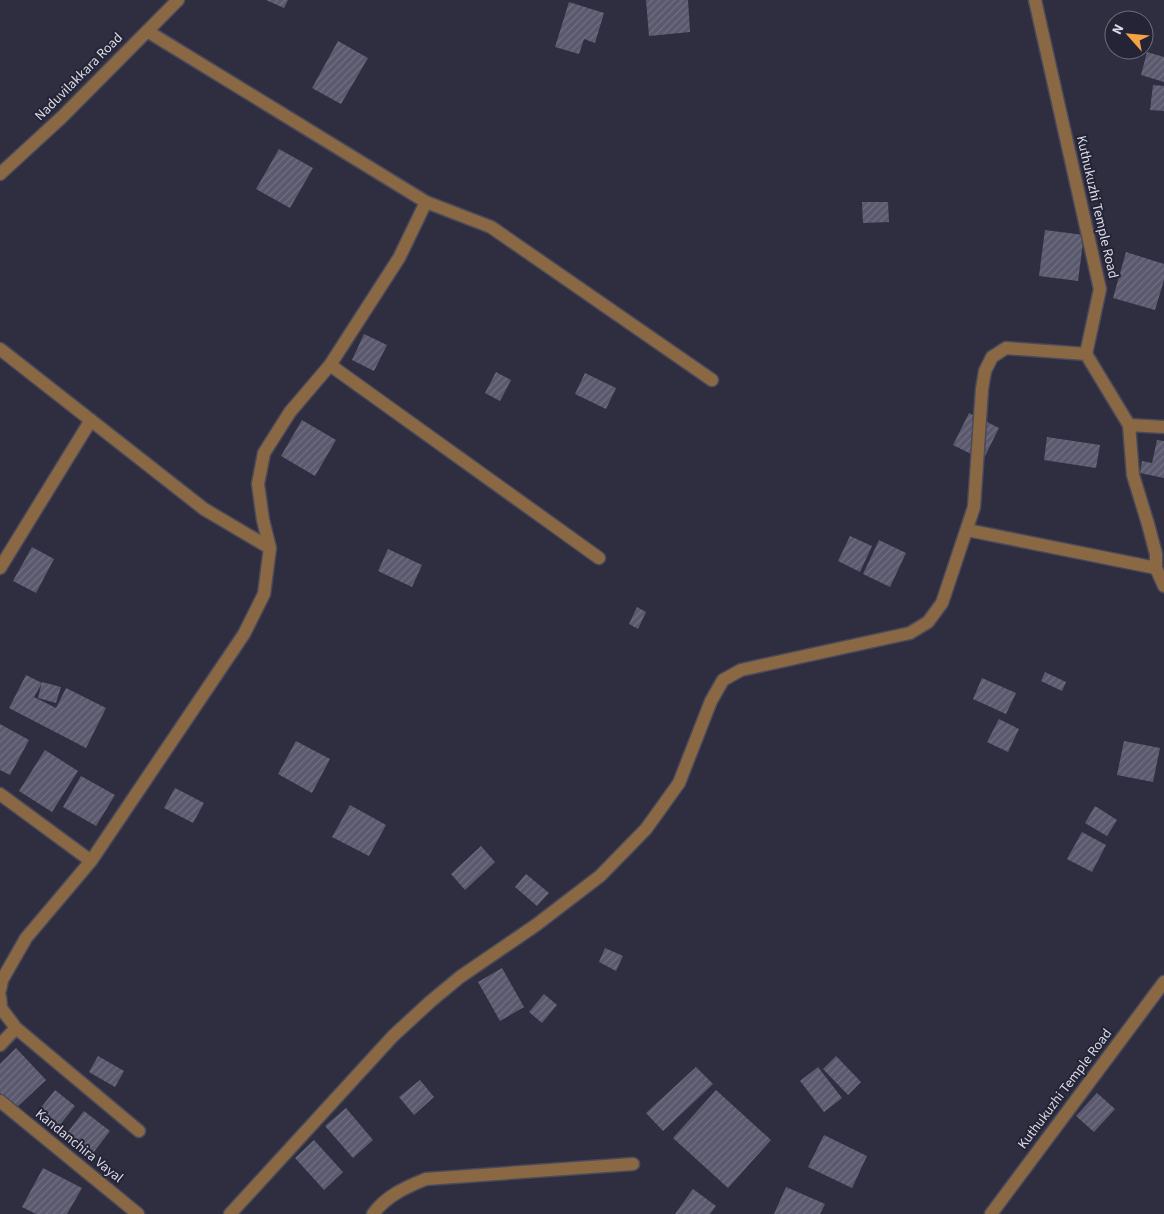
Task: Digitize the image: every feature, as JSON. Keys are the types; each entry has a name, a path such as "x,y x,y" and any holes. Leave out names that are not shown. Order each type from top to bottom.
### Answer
{"street":[{"name":"Naduvilakkara Road","path":"0,174 62,117 178,0"},
{"name":"Kuthukuzhi Temple Road","path":"1035,0 1100,289 1086,354"},
{"path":"147,31 426,202 491,227 712,380"},
{"path":"0,990 2,980 26,938 91,861 244,634 264,594 270,548 263,520 258,484 264,453 290,412 330,365 399,258 426,202"},
{"path":"230,1214 393,1036 431,1000 460,977 536,925 600,876 646,829 679,783 711,701 723,680 741,670 910,633 928,622 942,603 974,507 982,389 985,371 992,357 1006,348 1086,354 1129,425 1133,475 1156,554 1156,568 1164,586"},
{"path":"0,349 204,509 270,548"},
{"path":"330,365 599,558"},
{"path":"0,568 91,420"},
{"path":"1129,425 1164,427"},
{"path":"967,530 1156,568"},
{"path":"0,794 91,861"},
{"name":"Kuthukuzhi Temple Road","path":"991,1214 1164,982"},
{"path":"0,997 1,1008 16,1028 139,1131"},
{"path":"0,1045 16,1028"},
{"name":"Kandanchira Vayal","path":"0,1101 138,1214"},
{"path":"374,1214 378,1208 404,1187 426,1180 633,1164"}],"building":[{"path":"266,0 288,0 284,8"},
{"path":"646,0 688,0 690,32 649,36"},
{"path":"569,2 604,13 595,43 584,39 579,54 555,47"},
{"path":"338,41 368,58 341,104 312,88"},
{"path":"1154,54 1164,57 1164,82 1141,75 1145,60 1154,60"},
{"path":"1153,85 1164,86 1164,111 1150,110"},
{"path":"279,149 313,168 290,208 256,189"},
{"path":"862,202 888,202 889,222 863,223"},
{"path":"1045,230 1084,235 1078,281 1039,276"},
{"path":"1126,252 1164,264 1164,280 1155,310 1113,298"},
{"path":"364,334 387,345 374,371 352,360"},
{"path":"496,372 511,380 500,401 485,393"},
{"path":"585,373 616,388 606,409 575,394"},
{"path":"969,413 999,428 983,460 953,445"},
{"path":"302,420 336,440 315,476 281,456"},
{"path":"1047,437 1100,445 1096,468 1044,460"},
{"path":"1157,440 1164,441 1164,478 1140,473 1142,461 1152,463"},
{"path":"850,536 872,546 860,572 838,561"},
{"path":"879,540 906,553 890,587 863,574"},
{"path":"32,547 54,559 36,593 13,581"},
{"path":"388,549 422,565 412,587 378,571"},
{"path":"637,607 646,612 638,629 629,624"},
{"path":"1045,672 1066,682 1062,691 1041,681"},
{"path":"26,675 42,683 34,697 56,708 66,688 106,708 86,748 9,708"},
{"path":"982,678 1016,693 1006,714 973,699"},
{"path":"42,682 61,687 56,703 38,698"},
{"path":"999,719 1019,729 1008,752 987,742"},
{"path":"0,724 29,740 10,775 0,770"},
{"path":"296,741 330,759 312,793 278,774"},
{"path":"1124,741 1160,748 1153,782 1117,775"},
{"path":"45,750 78,771 52,812 19,791"},
{"path":"81,776 115,795 96,826 63,807"},
{"path":"175,788 204,803 193,823 164,808"},
{"path":"350,805 386,825 369,856 332,837"},
{"path":"1095,806 1117,820 1107,836 1085,823"},
{"path":"1082,832 1106,845 1092,872 1067,859"},
{"path":"481,846 495,862 465,890 451,874"},
{"path":"526,874 549,893 537,906 515,887"},
{"path":"605,948 623,956 616,971 599,962"},
{"path":"502,968 524,1007 500,1021 478,982"},
{"path":"544,994 557,1005 542,1023 529,1012"},
{"path":"16,1048 46,1080 15,1109 0,1093 0,1064"},
{"path":"98,1056 124,1071 115,1087 89,1072"},
{"path":"836,1056 861,1082 848,1095 823,1069"},
{"path":"696,1067 713,1084 663,1131 646,1113"},
{"path":"818,1067 842,1098 824,1112 800,1081"},
{"path":"420,1080 434,1097 414,1115 399,1097"},
{"path":"55,1090 75,1106 55,1131 35,1115"},
{"path":"716,1090 771,1140 728,1188 673,1138"},
{"path":"1097,1093 1115,1109 1094,1132 1076,1116"},
{"path":"346,1108 373,1140 353,1158 325,1126"},
{"path":"84,1111 110,1131 90,1157 64,1137"},
{"path":"824,1135 867,1156 852,1188 808,1167"},
{"path":"314,1140 343,1172 324,1190 295,1158"},
{"path":"43,1168 82,1188 67,1214 36,1214 22,1207"},
{"path":"786,1187 825,1204 820,1214 774,1214"},
{"path":"693,1189 716,1206 710,1214 675,1214"}]}
